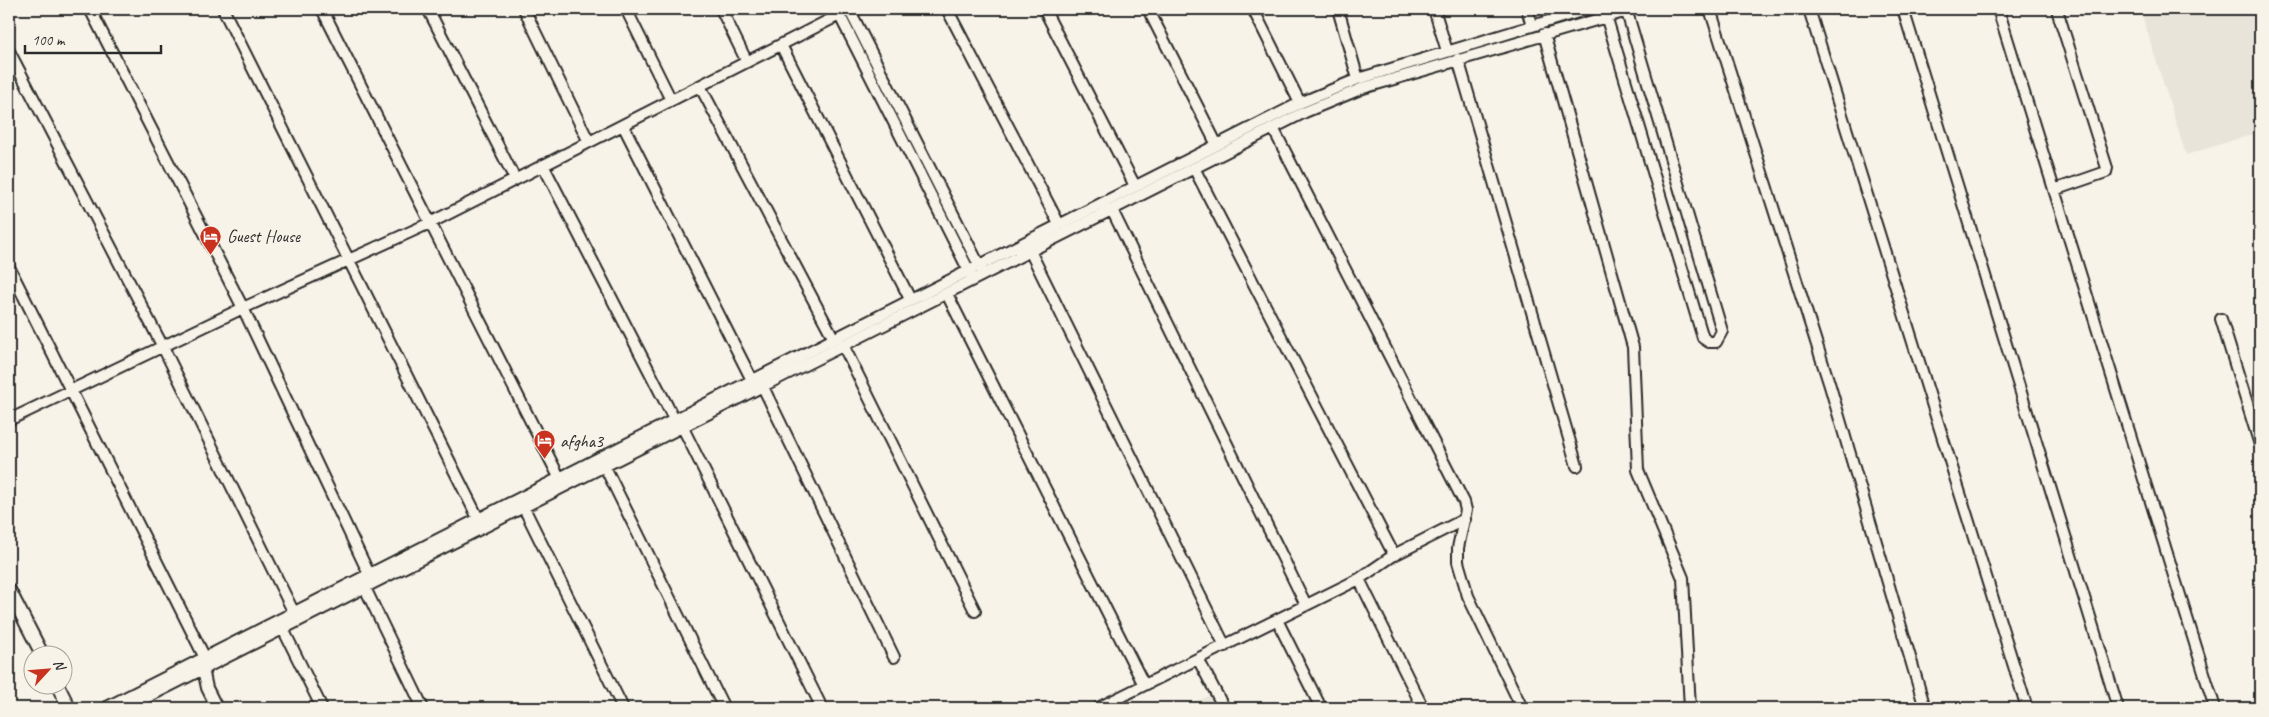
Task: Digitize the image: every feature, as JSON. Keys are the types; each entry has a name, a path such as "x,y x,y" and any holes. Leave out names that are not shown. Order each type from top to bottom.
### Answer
{"main road":[{"path":"9,590 37,644"},
{"path":"62,694 69,708"}],"street":[{"path":"90,9 243,308 368,574"},
{"path":"223,9 478,518"},
{"path":"322,9 559,477"},
{"path":"428,9 515,179"},
{"path":"524,9 589,142"},
{"path":"626,9 672,100"},
{"path":"720,9 747,62"},
{"path":"9,420 243,308 430,223 781,45 838,12 850,9 984,274"},
{"path":"948,9 1059,224"},
{"path":"1044,9 1135,186"},
{"path":"1148,9 1217,145"},
{"path":"1253,9 1300,103"},
{"path":"1338,9 1358,79"},
{"path":"1434,9 1447,51"},
{"path":"1527,9 1532,26"},
{"path":"126,708 1305,112 1343,91 1358,79 1588,9"},
{"path":"1710,9 1830,386 1925,708"},
{"path":"1810,9 2027,708"},
{"path":"1902,9 2118,708"},
{"path":"1998,9 2215,708"},
{"path":"105,708 1300,103 1544,34 1605,13 1626,10 1722,331 1721,338 1716,342 1709,342 1703,338 1605,13"},
{"path":"838,12 974,279"},
{"path":"2054,190 2106,172 2107,168 2058,13"},
{"path":"1544,34 1633,347 1638,470 1683,578 1690,708"},
{"path":"781,45 910,299"},
{"path":"9,51 163,347 294,612"},
{"path":"1458,59 1577,466"},
{"path":"700,86 834,339"},
{"path":"623,125 752,380"},
{"path":"1272,128 1464,502 1464,519 1458,548 1458,562 1468,596 1522,708"},
{"path":"543,165 674,419"},
{"path":"1194,168 1394,555"},
{"path":"1112,210 1306,605"},
{"path":"1030,251 1224,646"},
{"path":"9,267 205,658"},
{"path":"947,294 1144,685"},
{"path":"2221,319 2260,445"},
{"path":"843,345 975,611"},
{"path":"763,387 894,657"},
{"path":"683,428 822,708"},
{"path":"604,467 724,708"},
{"path":"524,508 623,708"},
{"path":"1098,708 1359,579 1394,555 1464,519"},
{"path":"440,538 446,547"},
{"path":"1359,579 1423,708"},
{"path":"365,588 423,708"},
{"path":"1277,620 1321,708"},
{"path":"283,629 322,708"},
{"path":"1198,659 1224,708"},
{"path":"203,670 207,688 217,708"}],"shaded area":[{"path":"2140,9 2260,9 2260,132 2186,155"},
{"path":"1209,696 1215,708 1181,708"}],"place":[{"name":"Guest House","path":"211,255"},
{"name":"afgha3","path":"544,460"}]}
